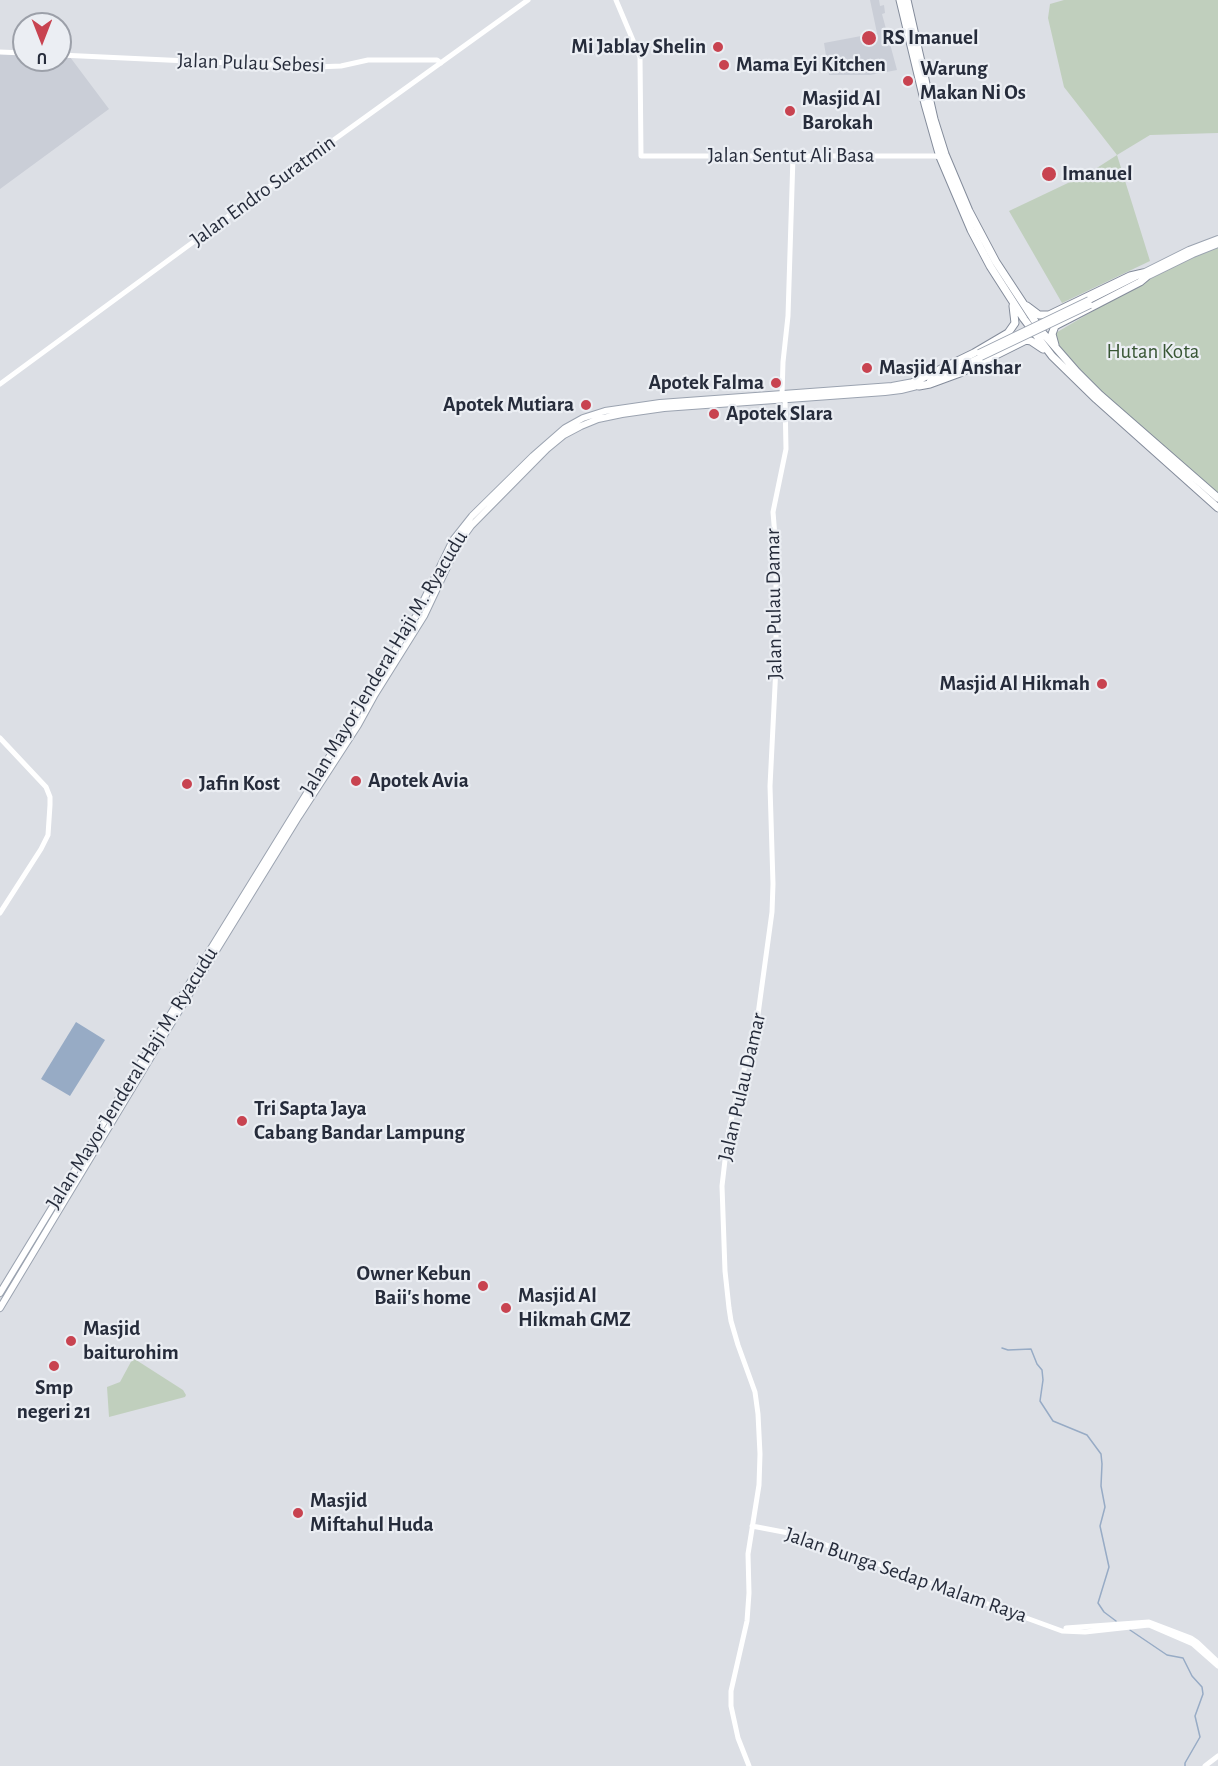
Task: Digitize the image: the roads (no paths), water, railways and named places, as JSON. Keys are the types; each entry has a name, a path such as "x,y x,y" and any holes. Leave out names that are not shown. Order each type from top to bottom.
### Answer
{"highway":[{"path":"904,3 925,104 940,157 980,247 1011,299 1031,330 1052,356 1096,399 1218,498"},
{"path":"908,21 945,154 980,235 1020,300 1056,349 1100,395 1218,508"},
{"path":"1145,275 1140,282 1055,326 1048,328 1044,326 1044,321 1049,315 1130,276 1145,275"},
{"path":"1001,338 1010,331 1014,324 1015,312 1011,299"},
{"path":"1020,300 1037,314 1049,315"},
{"path":"1055,326 1052,334 1056,349"},
{"path":"916,384 1019,330 1025,335 1022,342"},
{"path":"916,384 930,384 960,373 1022,342 1031,341 1052,356"}],"main road":[{"path":"1145,275 1189,250 1218,239"},
{"path":"1145,275 1218,244"},
{"name":"Jalan Mayor Jenderal Haji M. Ryacudu","path":"328,767 358,725 456,536 472,516 561,430 583,418 605,411 916,384 1145,275"},
{"name":"Jalan Mayor Jenderal Haji M. Ryacudu","path":"0,1308 158,1034 225,926 228,929 328,767 364,702 384,677"},
{"path":"364,702 371,693 374,693 374,696"},
{"name":"Jalan Mayor Jenderal Haji M. Ryacudu","path":"122,1097 226,935 235,916"},
{"path":"215,943 223,933 226,935"},
{"name":"Jalan Mayor Jenderal Haji M. Ryacudu","path":"0,1293 117,1106"}],"street":[{"name":"Jalan Endro Suratmin","path":"0,384 528,0"},
{"name":"Jalan Sentut Ali Basa","path":"616,0 640,57 641,156 940,157"},
{"name":"Jalan Pulau Sebesi","path":"72,56 316,67 337,66 368,60 437,60 441,63"},
{"name":"Jalan Pulau Damar","path":"749,1766 738,1738 731,1698 747,1621 750,1593 748,1554 759,1478 760,1454 755,1392 731,1321 725,1271 722,1194 728,1134 741,1075 753,1041 772,912 770,786 776,666 776,549 773,512 786,449 783,362 788,316 793,156"},
{"path":"0,738 41,781 50,797 48,835 0,913"},
{"name":"Jalan Bunga Sedap Malam Raya","path":"752,1526 799,1535 1062,1631 1078,1632 1149,1625 1193,1644 1218,1664"},
{"path":"1205,1766 1218,1756"}],"water":[{"path":"76,1022 105,1040 70,1096 41,1079"}],"waterway":[{"path":"1002,1348 1031,1349 1042,1370 1040,1401 1053,1421 1087,1435 1101,1454 1101,1486 1105,1507 1100,1526 1109,1567 1098,1603 1104,1612 1116,1621"},
{"path":"1130,1630 1167,1655 1183,1658 1192,1676 1202,1687 1203,1694 1195,1716 1200,1737 1185,1766"}],"place":[{"name":"RS Imanuel","path":"869,38"},
{"name":"Mi Jablay Shelin","path":"718,47"},
{"name":"Mama Eyi Kitchen","path":"724,65"},
{"name":"Warung Makan Ni Os","path":"908,81"},
{"name":"Masjid Al Barokah","path":"790,111"},
{"name":"Imanuel","path":"1049,174"},
{"name":"Masjid Al Anshar","path":"867,368"},
{"name":"Apotek Falma","path":"776,383"},
{"name":"Apotek Mutiara","path":"586,405"},
{"name":"Apotek Slara","path":"714,414"},
{"name":"Masjid Al Hikmah","path":"1102,684"},
{"name":"Apotek Avia","path":"356,781"},
{"name":"Jafin Kost","path":"187,784"},
{"name":"Tri Sapta Jaya Cabang Bandar Lampung","path":"242,1121"},
{"name":"Owner Kebun Baii's home","path":"483,1286"},
{"name":"Masjid Al Hikmah GMZ","path":"506,1308"},
{"name":"Masjid baiturohim","path":"71,1341"},
{"name":"Smp negeri 21","path":"54,1366"},
{"name":"Masjid Miftahul Huda","path":"298,1513"}],"park label":[{"name":"Hutan Kota","path":"1153,352"}]}
